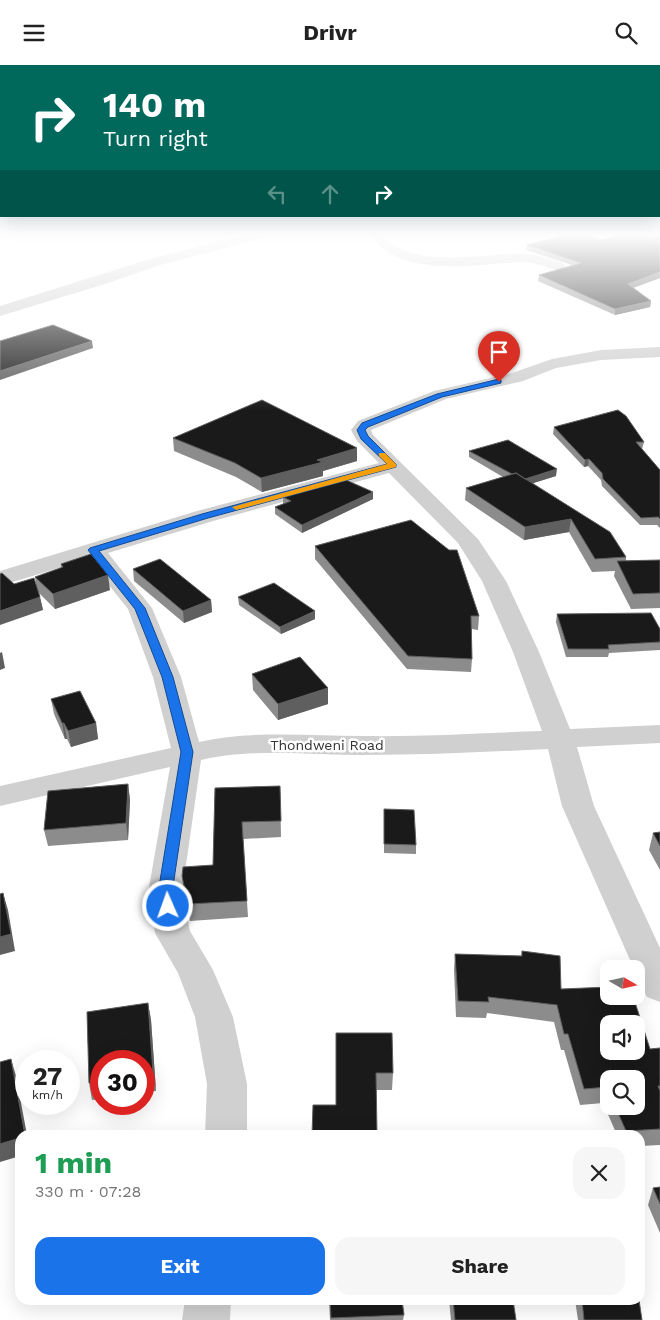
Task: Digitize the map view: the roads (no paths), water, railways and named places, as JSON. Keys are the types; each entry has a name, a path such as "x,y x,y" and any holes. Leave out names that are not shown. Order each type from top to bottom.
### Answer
{"street":[{"path":"0,311 61,293"},
{"path":"660,352 601,355 552,364 517,377 440,395 365,425 361,430 364,437 467,539 494,581 526,652 560,739 578,805 660,987"},
{"path":"0,579 205,516 393,465"},
{"path":"93,550 140,608 167,677 187,752 165,893 173,933 195,970 214,1017 227,1084 226,1130"},
{"name":"Thondweni Road","path":"0,796 187,752 216,747 250,745 413,745 660,734"},
{"path":"206,1320 208,1305"}]}
